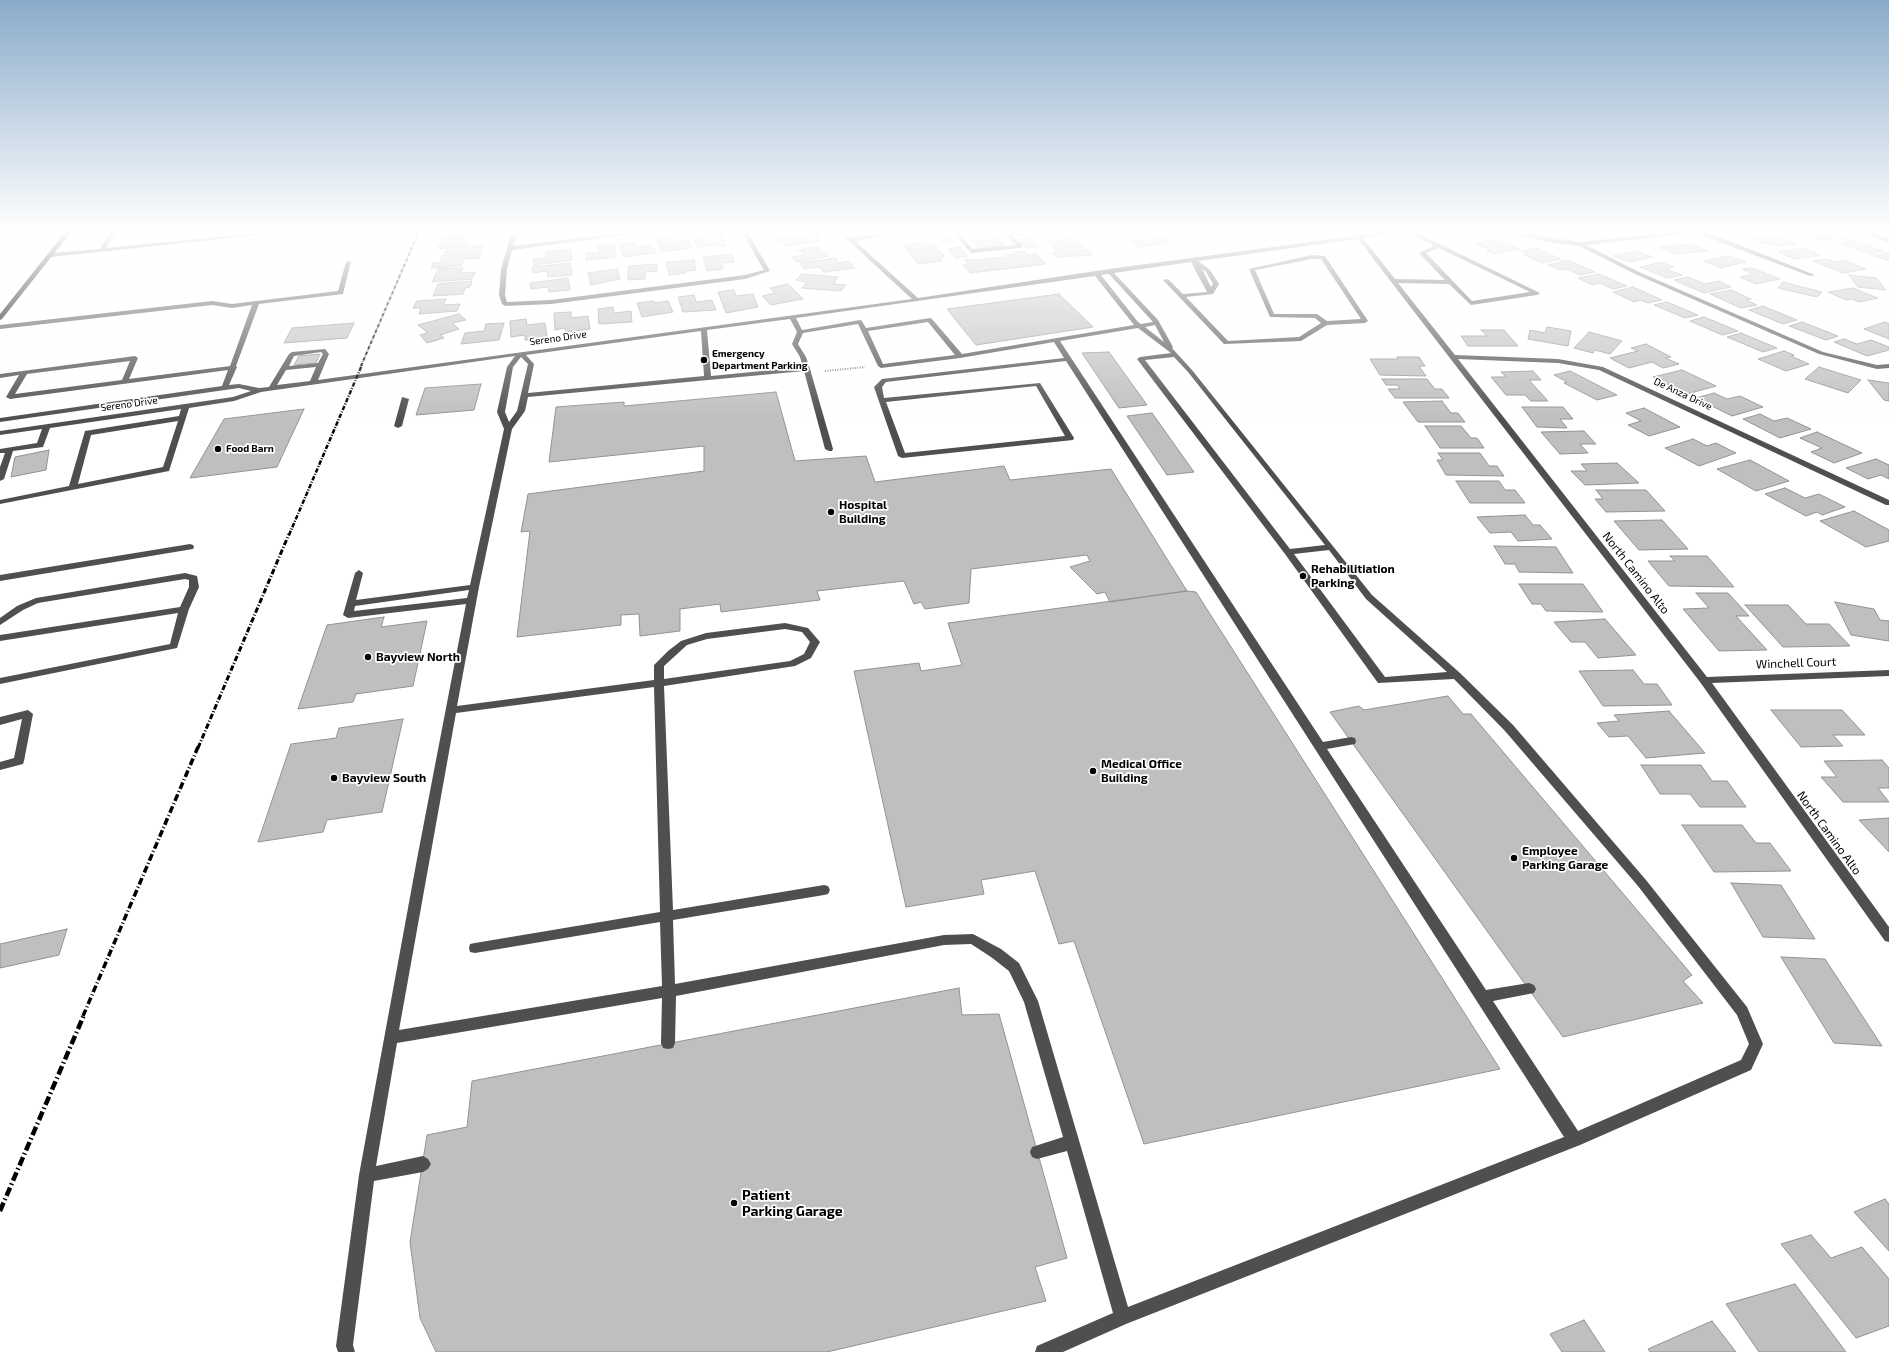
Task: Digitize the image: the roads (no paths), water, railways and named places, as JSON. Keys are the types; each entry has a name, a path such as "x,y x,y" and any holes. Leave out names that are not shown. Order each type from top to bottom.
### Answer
{"main road":[{"path":"0,318 19,294"}],"street":[{"path":"0,326 212,303 232,306 331,294"},
{"path":"502,294 505,304 550,302 612,294"},
{"path":"911,294 917,300"},
{"name":"Sereno Drive","path":"0,433 234,399 260,390 313,382 956,294"},
{"path":"1043,1352 1123,1317 1575,1140 1746,1065 1756,1044 1742,1011 1642,883 1509,728 1456,675 1369,597 1331,547 1190,371 1174,354 1140,326 1114,294"},
{"path":"1130,294 1157,323 1174,354"},
{"path":"1183,296 1201,294"},
{"path":"1263,294 1272,316 1317,316 1325,323"},
{"path":"1183,296 1226,344 1301,339 1325,323 1365,321 1347,294"},
{"name":"North Camino Alto","path":"1404,294 1704,680 1889,937"},
{"path":"1463,294 1471,303 1529,294"},
{"path":"1686,294 1821,353 1877,367 1889,366"},
{"path":"224,388 234,367 256,302"},
{"path":"792,316 800,332 795,344 803,357 808,371 829,449"},
{"path":"864,330 930,320 960,356"},
{"path":"800,332 860,322 881,366 960,356 1157,323"},
{"path":"704,328 708,378"},
{"path":"1056,340 1575,1140"},
{"path":"272,388 292,354 308,351 326,352 313,382"},
{"path":"347,1352 344,1346 367,1174 392,1038 422,859 452,710 473,594 508,429 521,411 531,364 520,353 510,367 501,412 508,429"},
{"path":"1174,354 1140,359 1288,552 1382,681 1456,675"},
{"path":"0,376 135,358 126,381"},
{"name":"De Anza Drive","path":"1453,358 1558,361 1601,368 1889,503"},
{"path":"882,400 1038,384 1070,438 902,456 882,400 878,387 884,380 1069,359"},
{"path":"283,368 321,365"},
{"path":"25,372 10,397 234,367"},
{"path":"525,395 708,378 808,371"},
{"name":"Sereno Drive","path":"0,420 239,386 260,390"},
{"path":"398,426 405,399"},
{"path":"0,502 166,469 186,406"},
{"path":"73,487 88,433 183,418"},
{"path":"0,451 40,445 47,426"},
{"path":"0,479 10,449"},
{"path":"0,578 190,547"},
{"path":"1288,552 1331,547"},
{"path":"359,573 348,615 473,594"},
{"path":"0,622 27,604 36,601 185,576 194,578 194,587 184,609 174,646 0,680"},
{"path":"0,638 184,609"},
{"path":"452,710 659,683 792,664 808,656 815,642 805,630 785,626 706,636 684,643 670,653 659,665 659,683 669,991 668,1043"},
{"name":"Winchell Court","path":"1704,680 1889,673"},
{"path":"0,721 28,714 19,761 0,766"},
{"path":"1319,746 1351,741"},
{"path":"475,948 824,890"},
{"path":"392,1038 669,991 944,940 973,938 1014,967 1031,1001 1123,1317"},
{"path":"1482,997 1529,989"},
{"path":"1037,1152 1073,1142"},
{"path":"367,1174 423,1164"}],"railway":[{"path":"361,366 392,294"},
{"path":"289,535 362,365"},
{"path":"198,748 289,534"},
{"path":"83,1016 198,747"},
{"path":"0,1211 84,1015"}],"place":[{"name":"Emergency Department Parking","path":"704,360"},
{"name":"Food Barn","path":"218,449"},
{"name":"Hospital Building","path":"831,512"},
{"name":"Rehabilitiation Parking","path":"1303,576"},
{"name":"Bayview North","path":"368,657"},
{"name":"Medical Office Building","path":"1093,771"},
{"name":"Bayview South","path":"334,778"},
{"name":"Employee Parking Garage","path":"1514,858"},
{"name":"Patient Parking Garage","path":"734,1203"}]}
